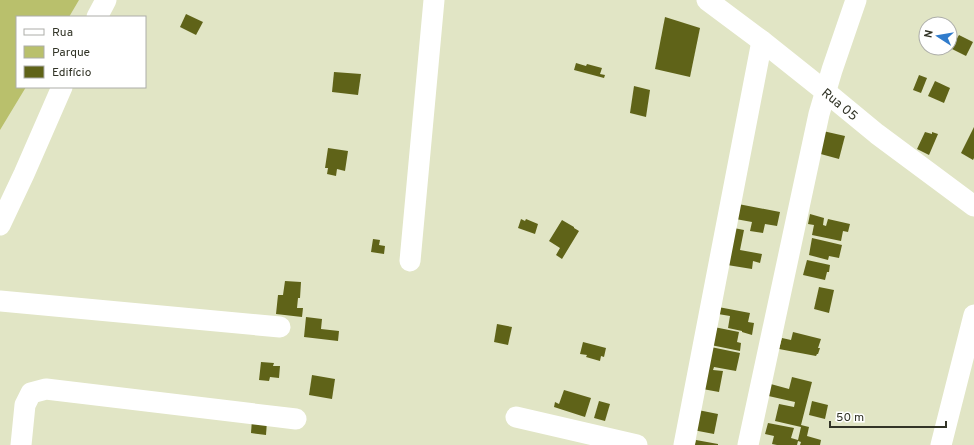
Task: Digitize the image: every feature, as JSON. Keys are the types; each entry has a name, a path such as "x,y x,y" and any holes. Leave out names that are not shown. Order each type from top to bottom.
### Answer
{"street":[{"path":"98,16 106,0"},
{"path":"410,261 434,0"},
{"path":"748,445 819,114 832,70 856,0"},
{"name":"Rua 05","path":"715,3 877,134 974,206"},
{"path":"684,445 762,41"},
{"path":"0,225 62,88"},
{"path":"0,301 280,327"},
{"path":"941,445 974,315"},
{"path":"21,445 25,405 31,392 46,389 296,420"},
{"path":"516,417 637,445"}],"green space":[{"path":"0,0 79,0 70,16 16,16 16,88 25,88 0,130"}],"building":[{"path":"186,14 203,22 196,35 180,27"},
{"path":"665,17 700,28 690,77 655,69"},
{"path":"959,35 973,42 966,56 958,52"},
{"path":"576,63 602,68 600,74 605,75 604,78 574,70"},
{"path":"334,72 361,74 358,95 332,92"},
{"path":"919,75 927,78 921,93 913,90"},
{"path":"935,81 950,88 944,103 928,96"},
{"path":"634,86 650,90 646,117 630,113"},
{"path":"974,127 974,158 973,160 961,153"},
{"path":"823,131 845,136 839,159 817,153"},
{"path":"925,132 938,134 929,155 917,149"},
{"path":"328,148 348,151 345,171 337,169 336,176 327,174 328,168 325,168"},
{"path":"733,203 780,212 777,226 765,224 763,233 750,231 752,222 730,218"},
{"path":"810,214 824,218 823,225 826,226 828,219 850,224 848,232 843,231 841,241 812,235 814,225 808,224"},
{"path":"521,219 525,221 526,219 538,224 535,234 518,228"},
{"path":"562,220 579,231 562,259 556,255 560,248 549,241"},
{"path":"729,227 744,230 740,250 762,254 760,263 753,261 752,269 721,264"},
{"path":"812,238 842,245 839,258 829,256 828,260 809,255"},
{"path":"373,239 380,240 379,245 385,246 384,254 371,252"},
{"path":"807,260 830,265 829,272 827,272 825,280 803,275"},
{"path":"285,281 301,282 300,298 298,298 297,308 303,308 302,317 276,314 278,295 283,295"},
{"path":"819,287 834,290 829,313 814,309"},
{"path":"713,306 750,313 748,322 754,323 752,335 728,328 730,316 712,313"},
{"path":"306,317 322,319 321,329 339,331 338,341 304,337"},
{"path":"497,324 512,327 508,345 494,342"},
{"path":"709,326 739,332 737,342 741,343 740,351 706,344"},
{"path":"793,332 821,339 818,354 816,356 779,349 782,338 791,340"},
{"path":"583,342 606,348 604,357 601,356 600,361 586,357 587,355 580,354"},
{"path":"706,346 740,353 736,371 714,367 713,370 723,371 719,392 697,388"},
{"path":"261,362 274,363 273,366 280,366 279,378 270,377 269,381 259,380"},
{"path":"312,375 335,379 332,399 309,395"},
{"path":"792,377 812,382 801,425 809,427 807,436 821,440 820,445 800,445 801,442 798,441 797,445 772,444 774,436 765,434 768,423 794,428 791,438 798,440 801,427 775,421 779,404 794,407 795,402 764,395 767,383 789,389"},
{"path":"564,390 591,398 585,417 554,407 555,402 559,404"},
{"path":"599,401 610,404 605,421 594,418"},
{"path":"812,401 828,405 825,419 809,415"},
{"path":"698,410 718,414 714,434 693,430"},
{"path":"252,419 267,421 266,435 251,433"},
{"path":"696,440 718,444 718,445 695,445"}]}
